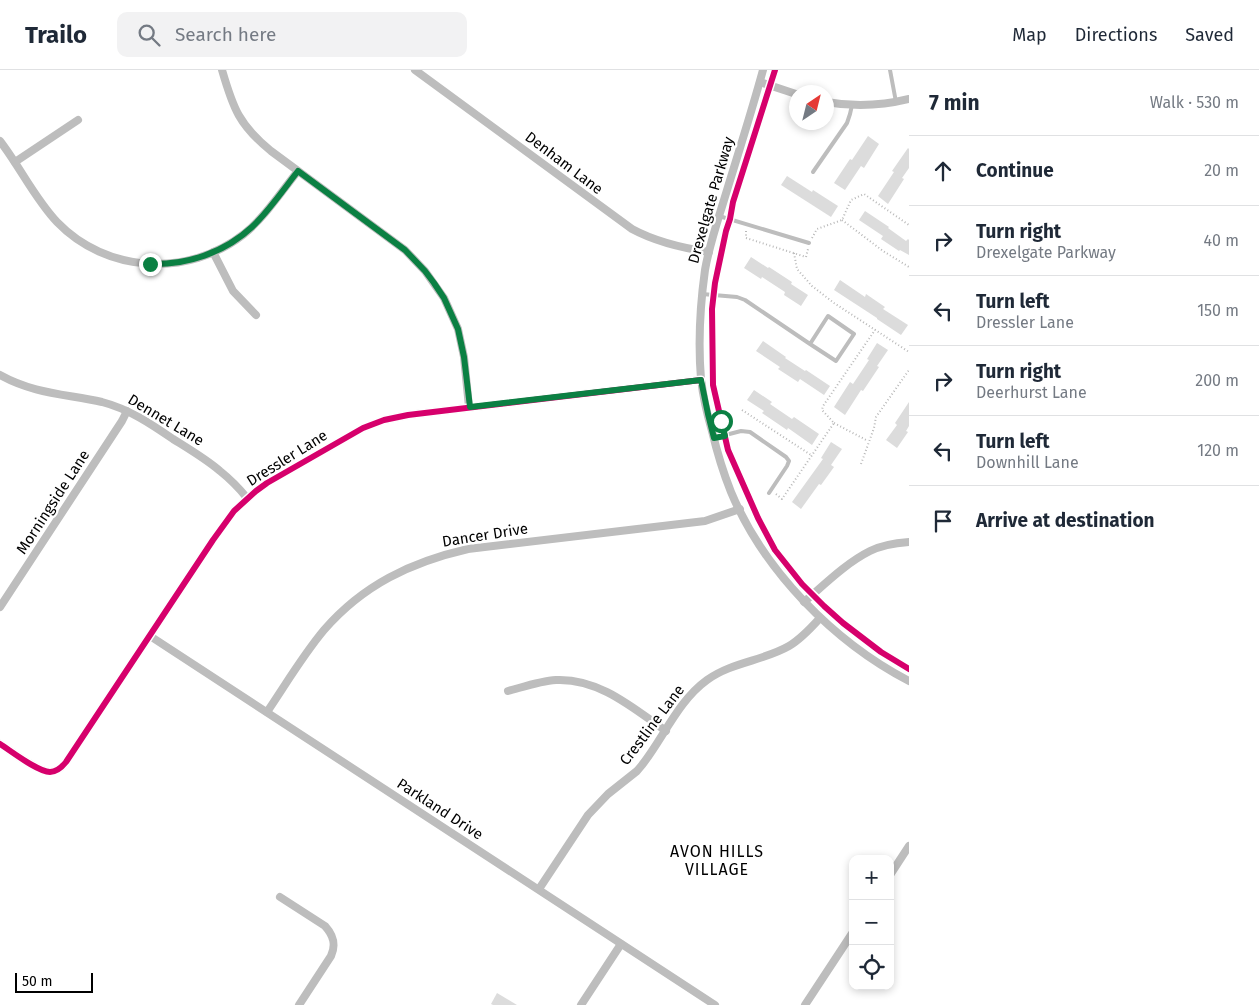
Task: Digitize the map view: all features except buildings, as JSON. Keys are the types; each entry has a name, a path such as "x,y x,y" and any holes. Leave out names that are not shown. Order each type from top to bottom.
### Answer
{"street":[{"path":"222,70 236,111 244,125 262,144 405,250 434,283 444,298 458,329 464,357 470,407"},
{"name":"Denham Lane","path":"416,70 632,229 654,240 709,252"},
{"name":"Drexelgate Parkway","path":"763,70 709,252 702,294 701,380 708,414 724,472 740,509 768,557 804,602 820,618 866,656 909,681"},
{"path":"760,82 789,92"},
{"path":"834,103 868,106 909,99"},
{"path":"15,162 78,120"},
{"path":"0,141 56,221 82,242 100,252 127,261 140,263 160,264 189,260 213,252 234,241 263,215 298,171"},
{"path":"213,252 232,291 256,315"},
{"name":"Dennet Lane","path":"0,375 34,390 102,402 127,411 219,470 234,482 247,498"},
{"name":"Dressler Lane","path":"0,744 41,770 50,772 62,767 226,520 256,490 352,433 384,420 408,415 701,380"},
{"name":"Morningside Lane","path":"0,607 127,411"},
{"name":"Dancer Drive","path":"267,712 306,653 343,610 384,580 415,564 468,549 705,521 740,509"},
{"path":"804,602 854,560 871,550 889,544 909,542"},
{"name":"Crestline Lane","path":"539,889 588,815 608,794 637,771 648,758 688,698 707,680 724,670 790,646 808,632 820,618"},
{"name":"Parkland Drive","path":"150,636 715,1005"},
{"path":"508,691 555,680 578,682 611,694 666,730"},
{"path":"894,869 909,846"},
{"path":"280,897 325,926 330,931 334,944 331,956 299,1005"},
{"path":"805,1005 849,938"},
{"path":"581,1005 621,944"}],"lane":[{"path":"890,70 896,102"},
{"path":"813,172 847,123 852,105"},
{"path":"719,216 809,243"},
{"path":"702,294 737,297 745,300 810,344 836,361 854,334 828,316 810,344"},
{"path":"714,438 741,431 750,432 786,457 789,461 787,466 770,492"}],"path":[{"path":"746,224 746,238 806,256 809,243 817,229 842,220 851,200 864,194 909,225"},
{"path":"842,220 883,251 909,267"},
{"path":"794,253 797,269 812,286 834,303 909,352"},
{"path":"868,441 834,423 822,410 875,330"},
{"path":"861,464 876,417 909,370"},
{"path":"742,410 811,456"},
{"path":"770,492 782,498 834,423"}],"cycle path":[{"path":"775,70 733,202 715,283 712,309 713,385 728,450 758,518 775,550 802,584 843,623 881,652 909,669"},
{"path":"0,744 39,769 53,772 61,767 234,511 267,483 363,428 384,420 408,415 701,380"}],"district":[{"name":"AVON HILLS VILLAGE","path":"717,860"}],"route":[{"path":"150,264 173,263 202,257 234,241 263,215 298,171 405,250 434,283 444,298 458,329 464,357 470,407 701,380 714,438 725,436 721,421"}]}
